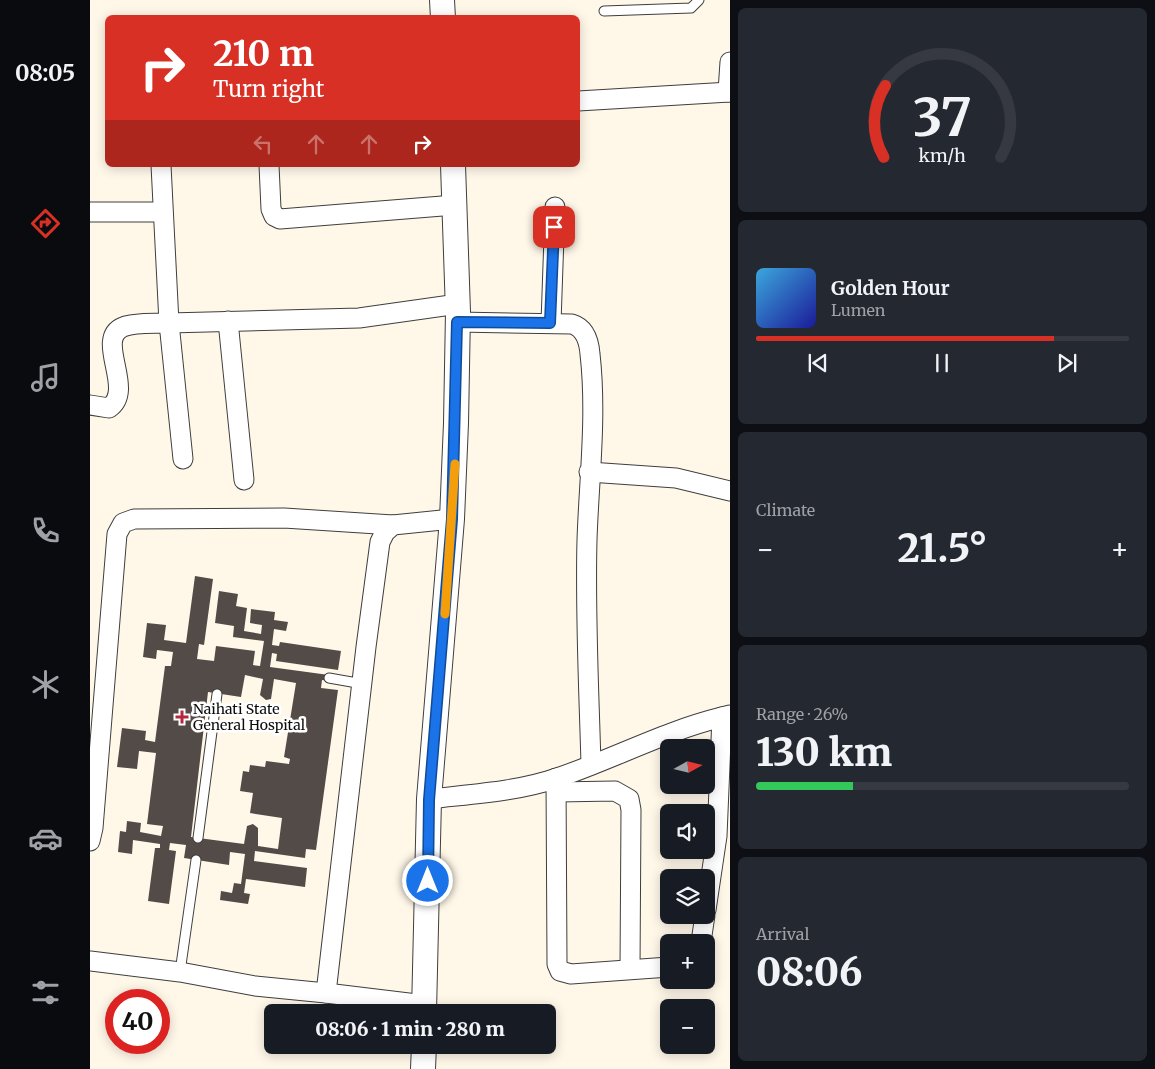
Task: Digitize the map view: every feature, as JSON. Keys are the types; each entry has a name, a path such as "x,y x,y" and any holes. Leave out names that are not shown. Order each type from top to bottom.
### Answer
{"street":[{"path":"442,0 443,15"},
{"path":"580,101 729,92 730,62"},
{"path":"161,167 169,323 183,459"},
{"path":"268,167 272,209 274,216 280,219 455,205"},
{"path":"425,1004 429,800 452,519 458,313 452,167"},
{"path":"550,323 555,207"},
{"path":"90,212 162,212"},
{"path":"90,405 109,408 114,404 118,396 119,384 112,348 114,336 118,329 125,326 458,313 578,325 587,338 591,361 593,417 589,472 586,593 591,765"},
{"path":"228,321 244,480"},
{"path":"589,472 676,478 730,490"},
{"path":"90,841 93,828 118,534 123,523 134,519 284,518 393,525 452,519"},
{"path":"326,994 380,542 385,532 393,525"},
{"path":"557,785 591,765 670,732 727,717 717,836 712,869"},
{"path":"429,800 557,785 614,791 629,800 631,810 630,969"},
{"path":"557,785 557,964 560,971 571,974 660,967"},
{"path":"90,960 180,972 255,986 392,1004"},
{"path":"423,1069 424,1054"}],"lane":[{"path":"604,10 691,8 699,0"},
{"path":"329,678 363,684"},
{"path":"198,838 217,694"},
{"path":"180,972 196,860"}],"building":[{"path":"195,576 213,579 204,645 199,644 197,659 214,661 216,646 255,651 253,665 260,666 264,641 233,637 234,626 215,623 219,591 238,594 236,606 247,608 244,631 261,634 262,625 250,623 251,609 275,612 274,620 288,622 286,631 274,629 272,645 279,646 280,642 341,651 338,670 276,661 277,654 272,653 270,667 329,675 328,681 322,680 321,688 338,690 316,850 306,849 305,858 255,851 254,861 307,868 305,887 246,879 244,893 250,894 248,904 220,900 221,891 232,893 234,883 241,884 245,854 230,852 229,865 184,858 186,845 170,843 169,850 176,851 169,904 148,901 155,848 160,848 160,844 133,840 132,854 118,852 120,831 126,832 127,821 141,823 140,832 161,836 163,826 147,824 156,753 139,751 137,769 117,767 122,728 146,731 145,740 155,742 165,666 171,666 173,652 157,650 156,659 143,657 147,623 166,625 164,640 186,643","holes":["245,675 263,679 260,695 266,700 271,699 274,679 296,683 284,757 290,759 289,764 266,761 265,767 250,765 249,772 243,771 240,791 253,793 250,813 282,818 278,849 258,846 258,828 253,824 247,826 244,844 191,837 208,692 241,697"]}],"slow traffic":[{"path":"445,614 455,464"}],"place":[{"name":"Naihati State General Hospital","path":"182,717"}],"route":[{"path":"428,881 429,800 452,519 456,423 457,322 550,323 554,227"}]}
